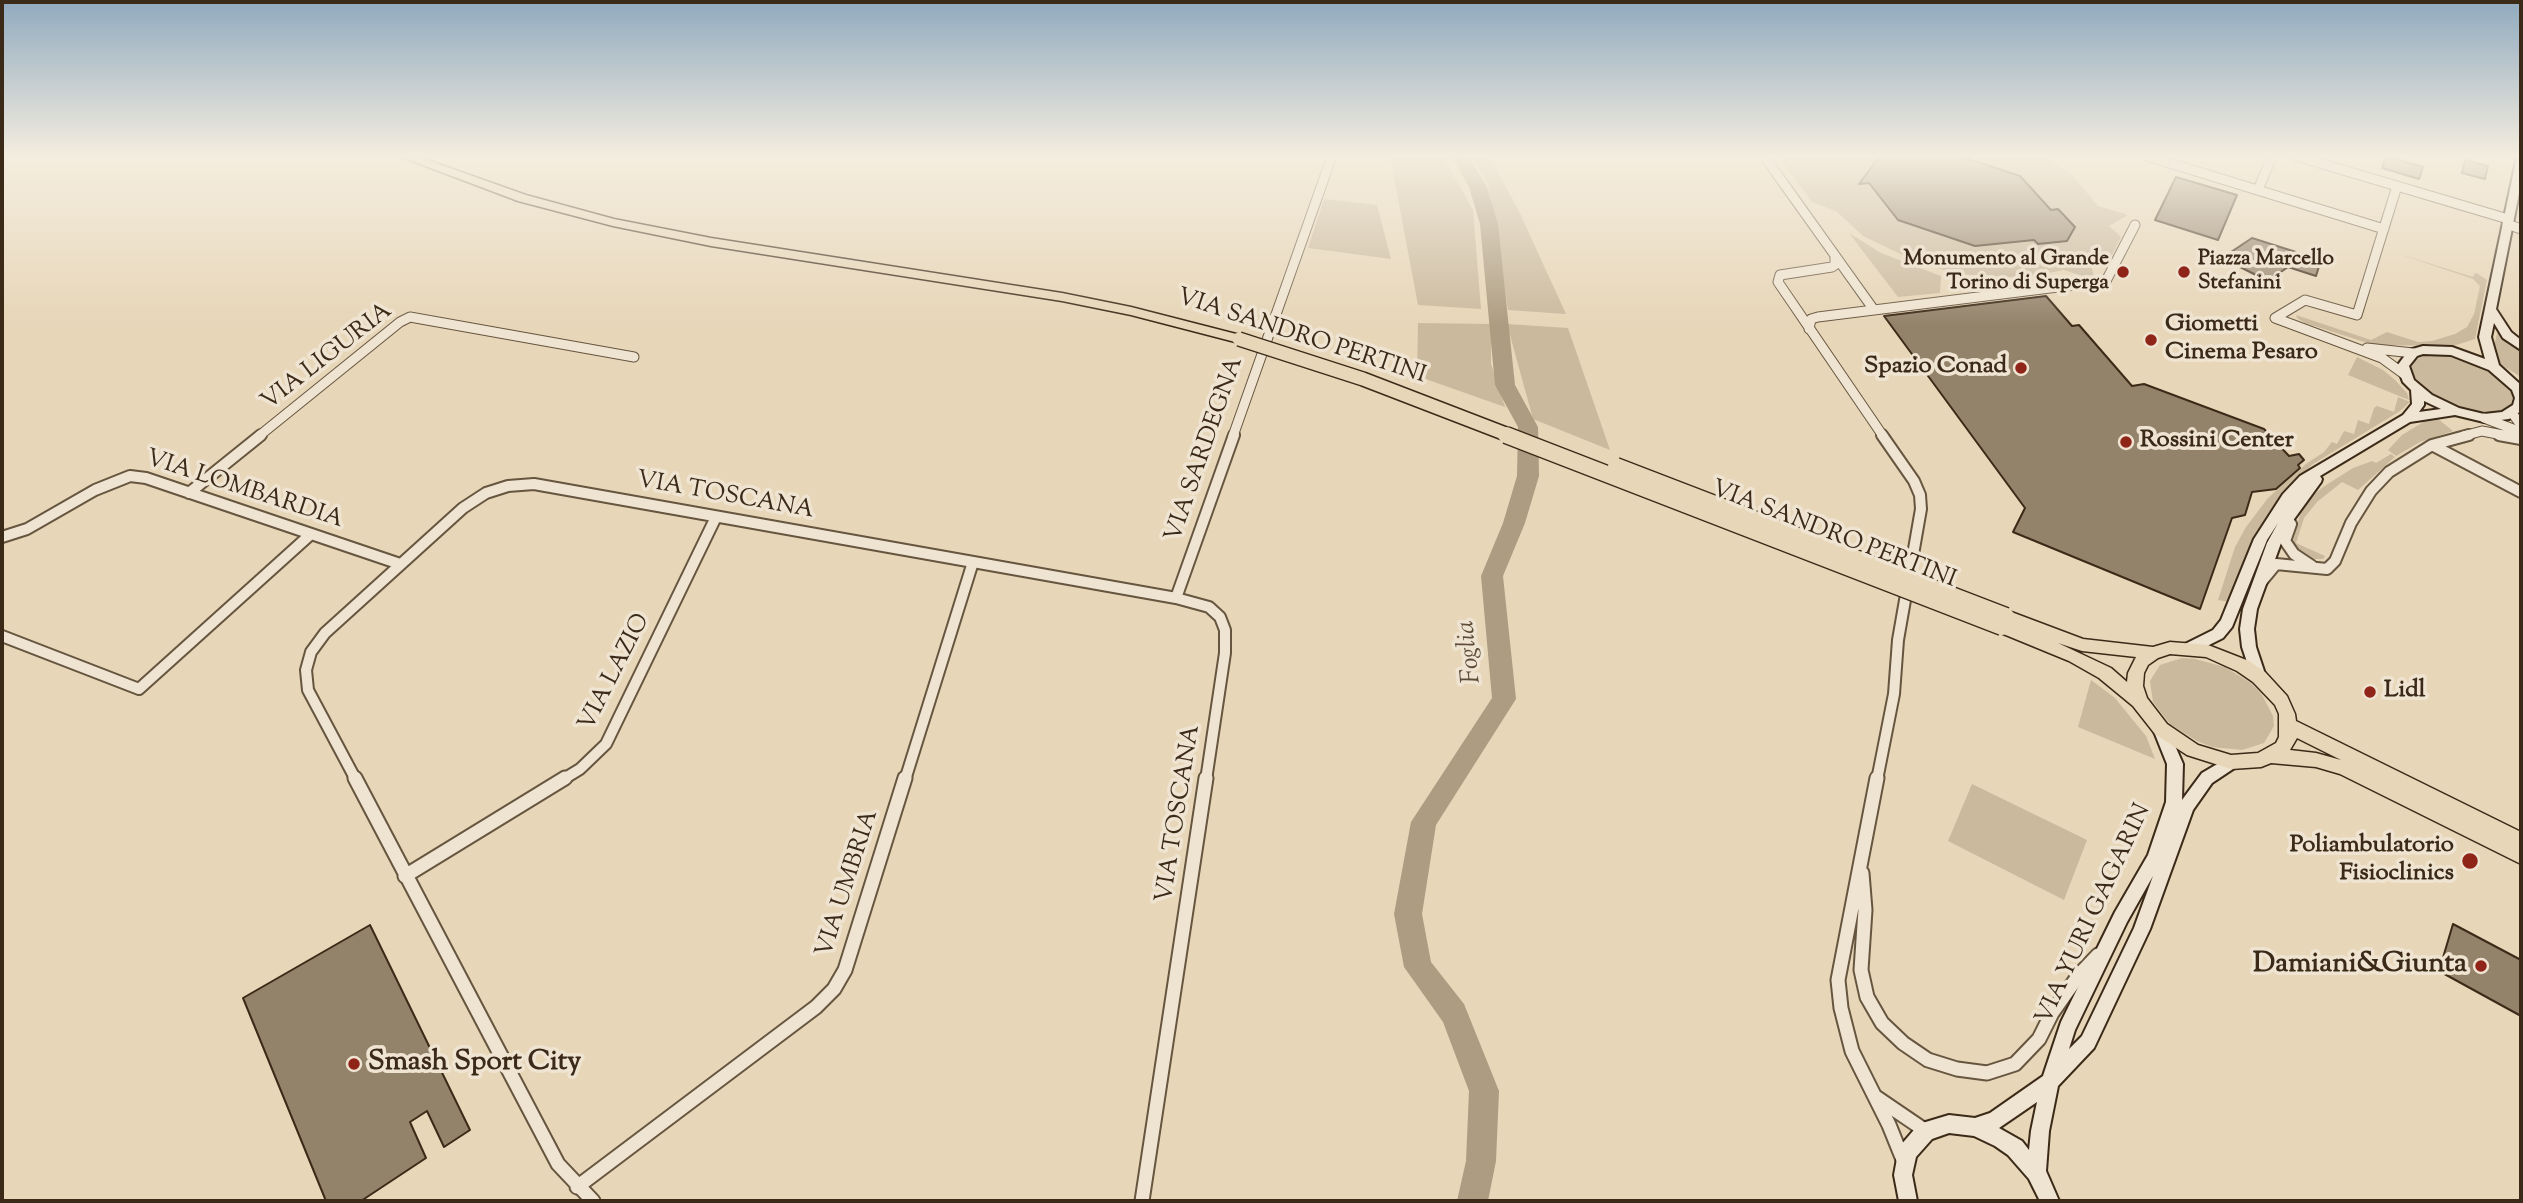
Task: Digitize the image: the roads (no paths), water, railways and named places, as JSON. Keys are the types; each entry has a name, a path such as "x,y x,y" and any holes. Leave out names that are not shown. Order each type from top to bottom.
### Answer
{"main road":[{"name":"VIA SANDRO PERTINI","path":"575,212 711,242 1062,297 1242,335"},
{"name":"VIA SANDRO PERTINI","path":"610,212 711,233 1064,288 1242,335 2004,622 2082,645 2153,653"},
{"path":"2493,367 2485,337 2510,212"},
{"path":"2491,309 2507,334 2521,346"},
{"path":"2452,351 2478,343 2485,337"},
{"path":"2437,349 2452,351 2493,367 2508,378 2521,398 2517,409 2484,418 2455,411 2417,390 2404,374 2403,366 2413,353 2437,349"},
{"path":"2508,378 2521,381"},
{"path":"2190,648 2218,634 2227,623 2269,525 2288,497 2305,479 2407,418 2418,405 2417,390"},
{"path":"2407,418 2455,411"},
{"path":"2259,677 2249,647 2247,629 2256,589 2274,543 2287,519 2324,470"},
{"name":"VIA SANDRO PERTINI","path":"2004,622 2105,673 2139,701"},
{"path":"2272,756 2282,748 2288,738 2289,726 2281,701 2259,677 2226,657 2190,648 2170,648 2153,653 2142,662 2136,673 2135,686 2139,701 2161,729 2193,750 2231,762 2246,762 2272,756 2316,760 2344,768 2521,856"},
{"path":"2289,726 2521,841"},
{"name":"VIA YURI GAGARIN","path":"2036,1172 2039,1131 2050,1082 2067,1028 2107,945 2155,857 2174,802 2175,764 2161,729"},
{"name":"VIA YURI GAGARIN","path":"1975,1127 1996,1121 2050,1082 2088,1042 2142,929 2186,807 2207,778 2231,762"},
{"name":"VIA YURI GAGARIN","path":"1926,1131 1949,1124 1975,1127 2009,1144 2036,1172 2050,1201"},
{"path":"1908,1201 1903,1175 1904,1162 1912,1144 1926,1131"}],"street":[{"name":"VIA SARDEGNA","path":"1176,598 1312,212"},
{"path":"1804,212 1874,310"},
{"path":"2330,212 2384,229"},
{"path":"2389,212 2357,315 2305,300 2275,318 2382,358 2404,374"},
{"path":"2480,212 2508,221 2521,229"},
{"path":"1810,329 1811,318 2106,281 2135,225"},
{"path":"1835,256 1835,265 1832,267 1788,273 1777,278 1914,481 1920,495 1921,509 1898,640 1894,694 1838,980 1841,1008 1852,1051 1904,1162"},
{"name":"VIA LIGURIA","path":"189,493 400,322 410,317 634,357"},
{"path":"2348,345 2413,353"},
{"path":"2517,409 2521,425"},
{"path":"2484,418 2521,432"},
{"path":"2256,589 2276,565 2286,563 2318,570 2327,569 2338,554 2351,523 2371,491 2389,472 2432,445 2482,431 2521,439"},
{"path":"2432,445 2521,492"},
{"name":"VIA LOMBARDIA","path":"2,537 27,529 95,489 130,476 146,478 400,564"},
{"name":"VIA TOSCANA","path":"593,1201 558,1164 308,690 306,670 311,652 325,632 463,508 486,493 508,486 534,484 1176,598 1209,607 1220,617 1225,630 1226,653 1142,1201"},
{"name":"VIA LAZIO","path":"405,876 595,757 606,744 716,517"},
{"path":"2287,519 2291,524 2285,541 2289,548 2318,570"},
{"path":"2,636 139,689 311,534"},
{"name":"VIA UMBRIA","path":"578,1187 816,1007 834,989 845,970 973,562"},
{"path":"1862,861 1865,910 1861,970 1867,998 1882,1023 1903,1043 1928,1060 1957,1069 1987,1073 2015,1063 2039,1039 2052,1013 2078,975 2107,945"},
{"path":"1874,1095 1926,1131"}],"waterway":[{"name":"Foglia","path":"1473,1201 1481,1161 1484,1091 1454,1014 1418,967 1408,914 1424,822 1504,699 1492,576 1514,523 1528,476 1528,427 1505,385 1489,224 1485,212"}],"place":[{"name":"Monumento al Grande Torino di Superga","path":"2123,272"},
{"name":"Piazza Marcello Stefanini","path":"2184,272"},
{"name":"Giometti Cinema Pesaro","path":"2151,340"},
{"name":"Spazio Conad","path":"2021,368"},
{"name":"Rossini Center","path":"2126,442"},
{"name":"Lidl","path":"2370,692"},
{"name":"Poliambulatorio Fisioclinics","path":"2470,861"},
{"name":"Damiani&Giunta","path":"2481,966"},
{"name":"Smash Sport City","path":"354,1064"}]}
